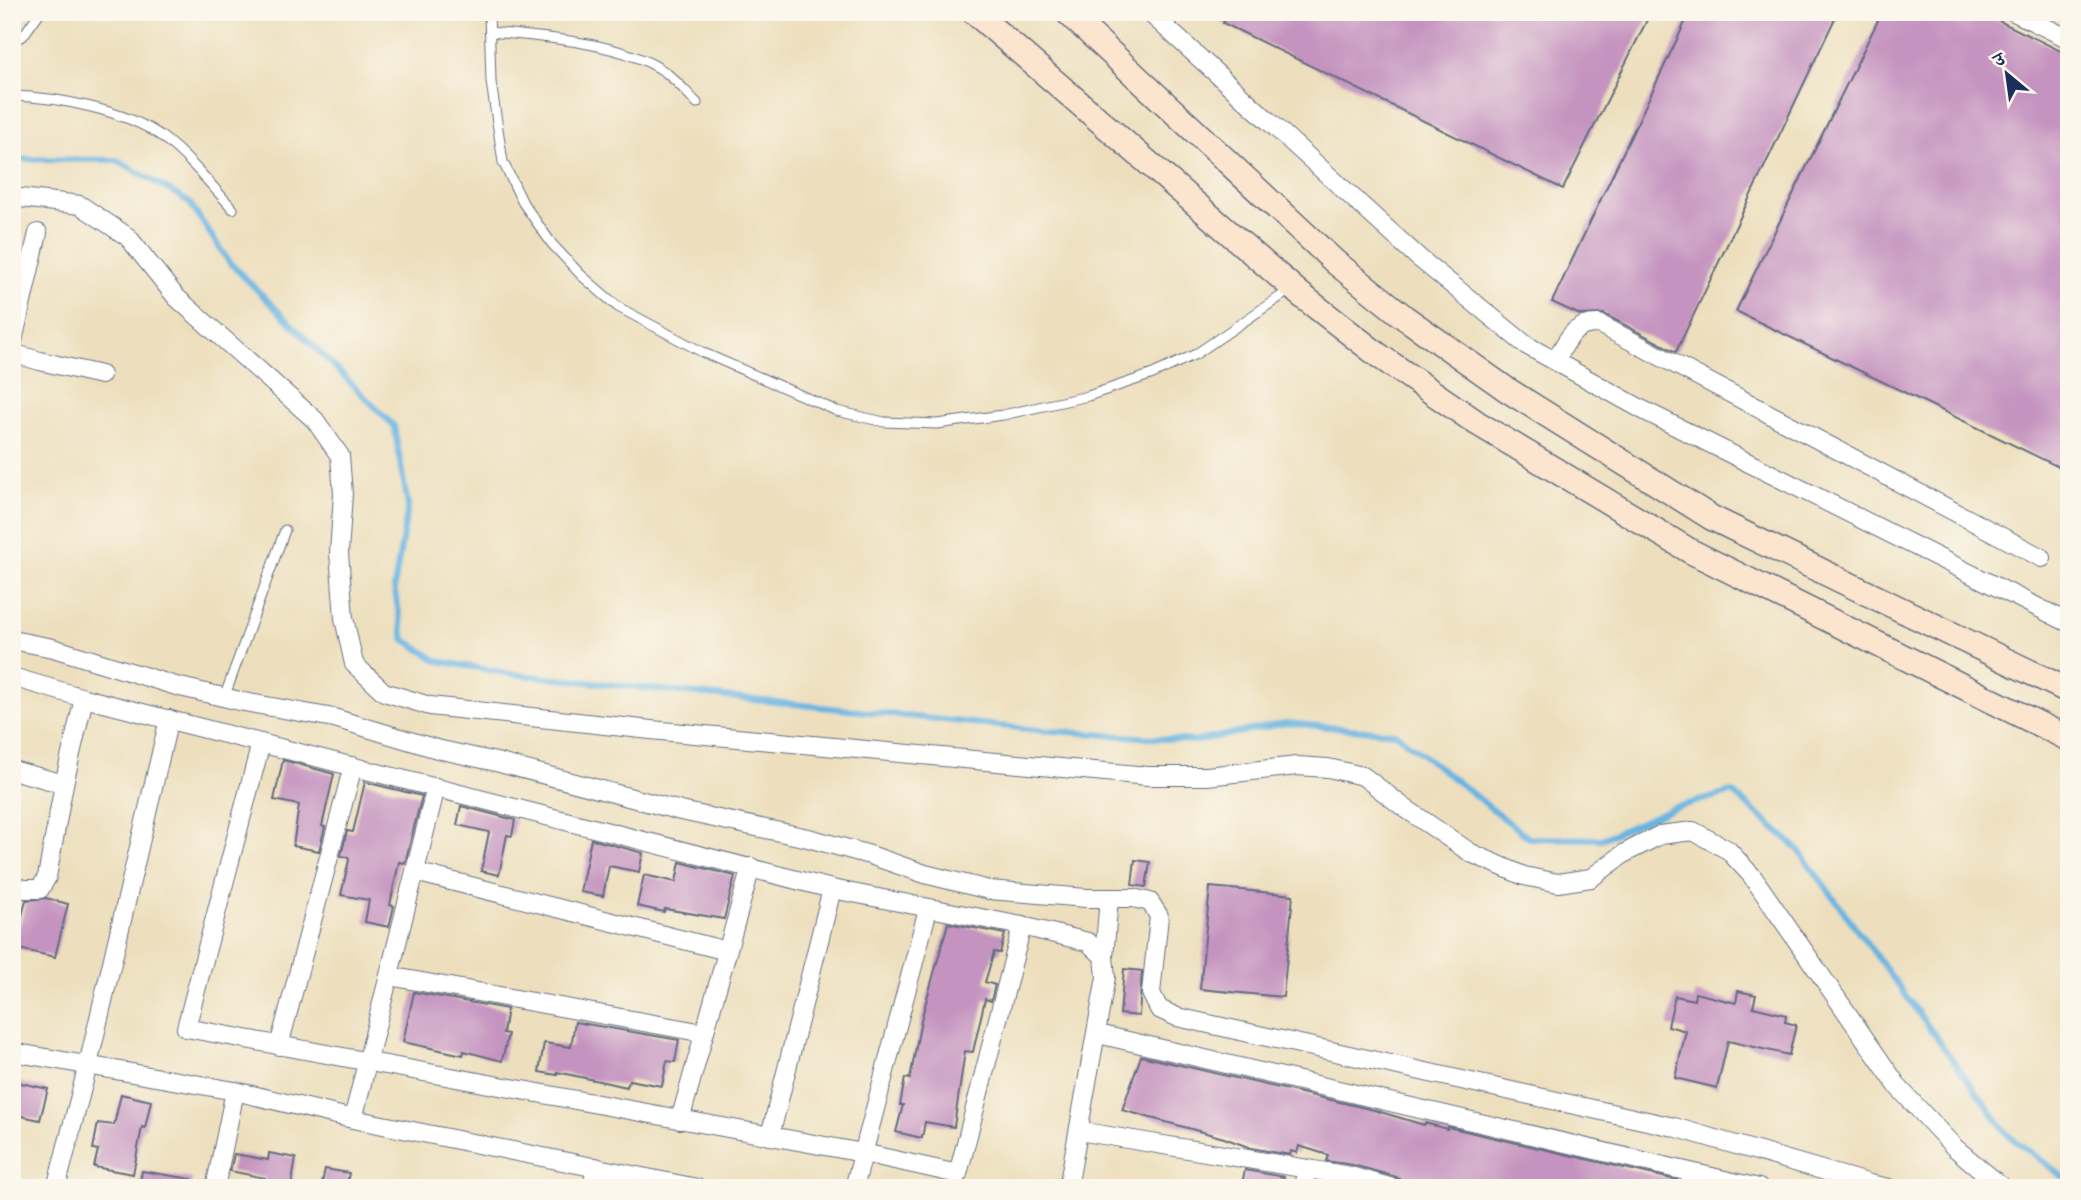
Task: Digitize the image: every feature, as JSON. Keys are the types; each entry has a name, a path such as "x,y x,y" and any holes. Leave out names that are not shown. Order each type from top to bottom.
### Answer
{"main road":[{"path":"974,12 1293,288 1378,355 1477,423 1690,551 2069,739"},
{"path":"1067,12 1335,262 1404,317 1506,389 1712,518 2069,691"}],"street":[{"path":"1149,12 1419,258 1526,345 1643,410 2069,623"},
{"path":"2014,12 2069,39"},
{"path":"12,197 80,205 128,237 176,297 315,420 340,456 343,494 339,553 344,618 354,664 384,692 430,706 637,729 1148,776 1207,776 1297,766 1328,768 1363,776 1471,853 1524,876 1558,883 1591,878 1625,853 1660,835 1693,831 1728,850 1752,876 1899,1088 1954,1147 2003,1188"},
{"path":"12,345 38,233"},
{"path":"1555,361 1576,328 1586,324 1600,324 2042,558"},
{"path":"12,353 101,375"},
{"path":"12,640 53,648 176,686 334,718 437,749 681,811 808,838 925,874 989,890 1133,898 1150,902 1159,916 1151,993 1159,1009 1177,1017 1674,1127 1889,1188"},
{"path":"12,677 84,698 832,888 1088,942 1104,957"},
{"path":"12,886 40,889 47,877 64,784 84,698"},
{"path":"56,1188 88,1065 169,719"},
{"path":"261,743 186,1028 863,1153 958,1174 1022,926"},
{"path":"279,1046 353,766"},
{"path":"12,770 64,784"},
{"path":"353,1119 436,787"},
{"path":"680,1120 751,867"},
{"path":"415,872 727,951"},
{"path":"770,1136 832,888"},
{"path":"1068,1188 1098,1034 1106,977 1104,957 1110,898"},
{"path":"853,1188 928,909"},
{"path":"389,976 704,1033"},
{"path":"1098,1034 1759,1188"},
{"path":"12,1052 235,1091 353,1119 697,1188"},
{"path":"215,1188 235,1091"},
{"path":"1079,1131 1350,1176 1393,1188"},
{"path":"592,1188 596,1167"},
{"path":"1303,1188 1308,1169"}],"lane":[{"path":"12,41 23,36 40,12"},
{"path":"489,12 491,82 503,162 523,203 552,244 581,275 618,307 704,353 837,411 884,422 937,424 1003,415 1088,396 1153,374 1196,354 1293,288"},
{"path":"490,32 567,41 616,51 647,62 666,73 697,103"},
{"path":"12,96 29,96 115,115 161,136 233,209"},
{"path":"225,698 285,530"}],"building":[{"path":"1228,12 1651,12 1563,189 1223,23"},
{"path":"1690,12 1838,12 1676,352 1604,314 1580,315 1552,302"},
{"path":"1882,12 1981,12 2069,55 2069,472 1736,311"},
{"path":"283,760 334,774 319,851 293,846 299,805 274,800"},
{"path":"365,782 422,796 405,863 399,862 390,905 394,906 389,927 365,922 369,900 341,895 349,860 348,857 341,856 347,831 353,832"},
{"path":"461,806 515,820 512,836 507,835 499,875 481,871 489,832 457,825"},
{"path":"591,839 643,853 639,872 609,866 603,896 580,892"},
{"path":"1135,860 1150,862 1146,887 1132,885"},
{"path":"680,862 735,876 724,919 637,906 644,875 676,882"},
{"path":"1210,887 1293,895 1283,997 1200,989"},
{"path":"46,898 68,904 55,957 14,948 26,900"},
{"path":"948,923 1005,934 1000,953 994,952 985,982 995,985 991,1001 985,999 973,1052 965,1051 954,1127 925,1122 922,1138 896,1132 903,1105 900,1105 905,1078 910,1079 921,1020"},
{"path":"1124,969 1142,971 1139,1016 1120,1014"},
{"path":"1738,991 1756,995 1753,1007 1786,1015 1785,1022 1796,1025 1789,1055 1728,1041 1717,1088 1675,1078 1686,1031 1668,1026 1675,996 1694,1000 1695,993 1736,1003"},
{"path":"414,992 507,1009 503,1033 508,1034 502,1061 464,1051 463,1055 403,1042"},
{"path":"575,1022 679,1040 675,1062 667,1061 662,1086 629,1080 627,1087 557,1072 557,1075 539,1072 544,1043 571,1047"},
{"path":"1141,1056 1374,1110 1424,1125 1448,1127 1693,1184 1692,1188 1461,1188 1429,1179 1427,1188 1404,1188 1402,1181 1396,1177 1353,1165 1326,1161 1328,1155 1299,1146 1297,1153 1291,1151 1290,1155 1251,1148 1122,1110"},
{"path":"12,1081 48,1089 40,1120 12,1114"},
{"path":"121,1094 151,1101 145,1128 142,1127 133,1174 94,1167 98,1150 93,1149 98,1123 114,1125"},
{"path":"269,1153 296,1158 291,1188 263,1188 265,1178 230,1171 234,1154 268,1160"},
{"path":"325,1169 349,1173 346,1188 321,1188"},
{"path":"1245,1170 1284,1177 1281,1188 1241,1188"},
{"path":"142,1171 192,1179 191,1188 139,1188"}],"waterway":[{"path":"12,159 117,160 189,202 229,262 394,426 408,506 394,587 404,639 438,661 512,674 1037,730 1196,741 1286,723 1395,733 1529,838 1602,839 1673,808 1732,792 1797,848 2009,1136 2069,1181"}]}
